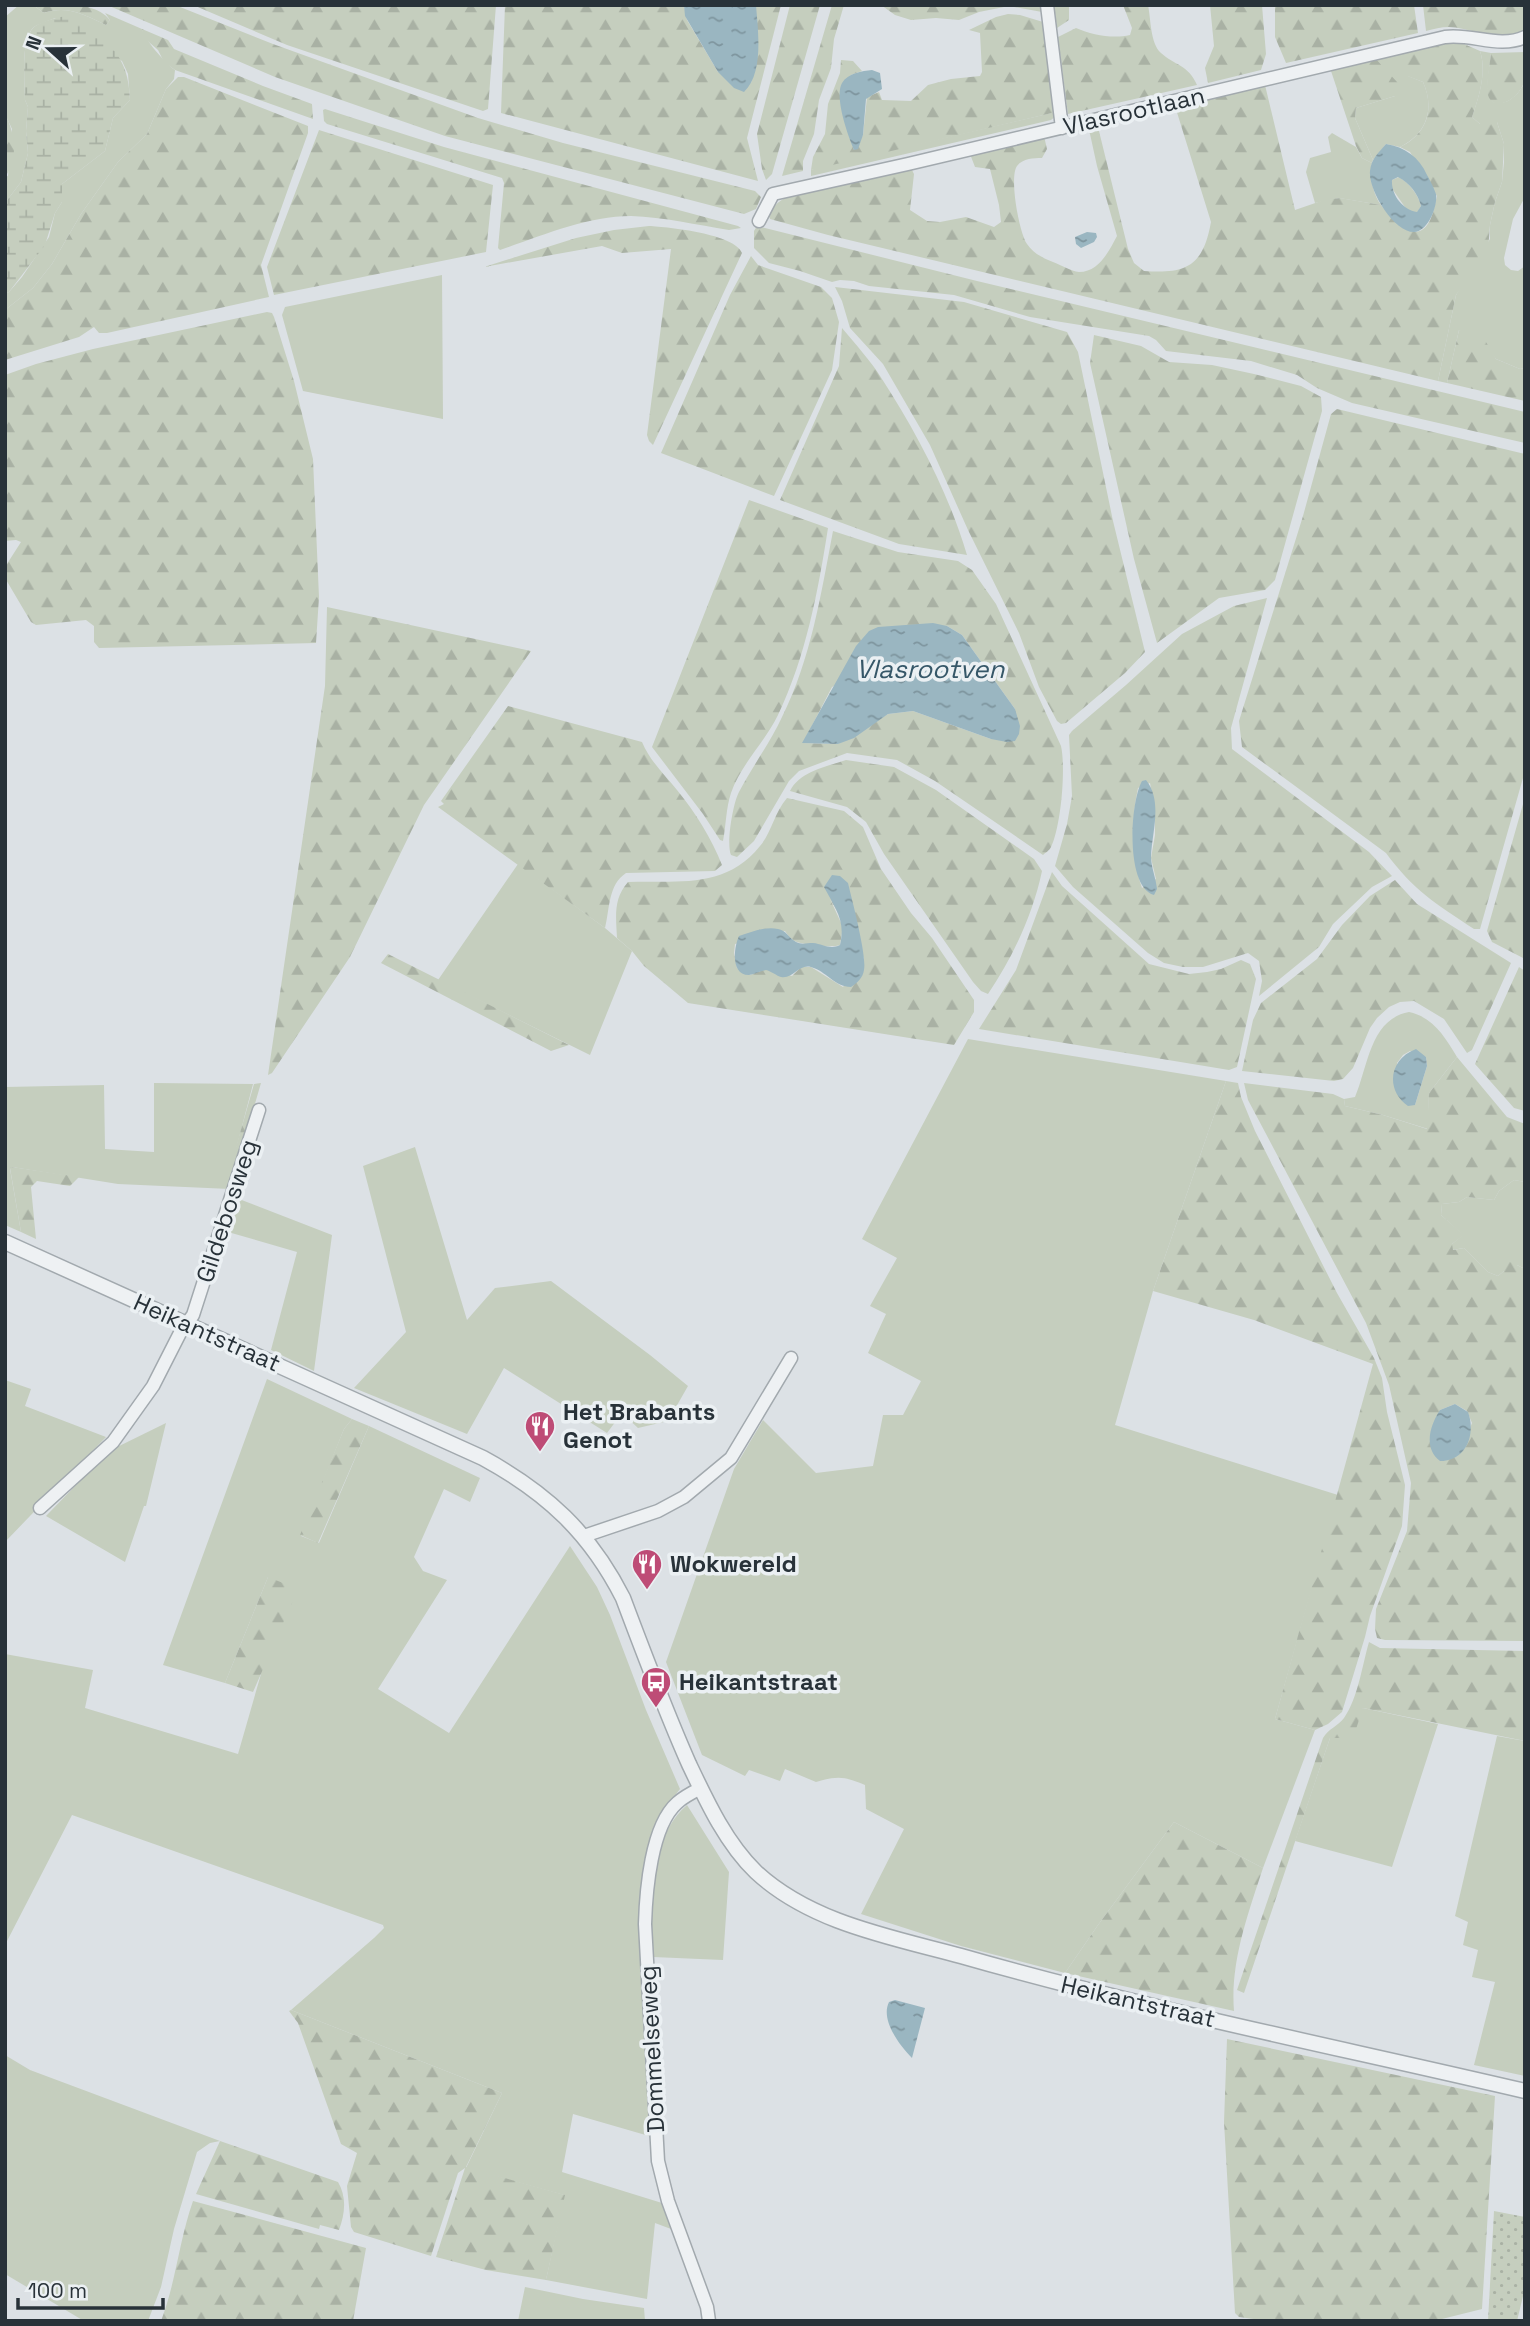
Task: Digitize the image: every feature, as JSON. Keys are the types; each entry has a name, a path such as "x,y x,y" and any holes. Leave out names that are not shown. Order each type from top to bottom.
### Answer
{"street":[{"path":"1047,5 1062,128"},
{"name":"Vlasrootlaan","path":"759,221 773,194 1445,37 1455,35 1513,43 1525,37"},
{"name":"Gildebosweg","path":"40,1508 113,1442 153,1386 180,1333 193,1315 259,1110"},
{"name":"Heikantstraat","path":"5,1242 188,1324 259,1361 507,1471 552,1503 584,1536 606,1567 623,1598 653,1680 701,1788 729,1840 756,1872 794,1901 854,1926 1041,1979 1525,2091"},
{"path":"584,1536 684,1497 731,1458 792,1358"},
{"name":"Dommelseweg","path":"701,1788 676,1803 661,1830 652,1861 645,1924 658,2161 668,2202 707,2307 709,2321"}],"green space":[{"path":"19,5 33,5 44,13 60,10 76,12 106,25 110,20 105,13 142,29 156,51 175,70 174,79 166,89 147,134 118,162 81,214 52,264 33,288 5,310 5,294 22,277 49,237 55,213 62,202 62,184 105,151 113,118 130,100 128,74 122,61 55,18 34,27 27,41 24,62 28,153 21,182 5,203 5,177 8,176 12,129 5,114 5,17"},
{"path":"33,5 85,6 95,9 110,20 106,25 68,11 44,13"},
{"path":"107,5 175,5 273,44 478,118 563,143 755,191 761,197 756,209 744,214 445,136 275,77"},
{"path":"193,5 496,5 488,109 483,111 287,45"},
{"path":"505,5 684,5 687,20 718,72 751,83 756,59 756,5 781,5 747,138 758,181 501,113"},
{"path":"790,5 820,5 772,174 766,180 757,134"},
{"path":"832,5 844,5 834,39 831,68 819,100 814,134 803,161 803,171 782,176"},
{"path":"881,5 1041,5 1042,12 1009,6 979,12 959,20 911,20 895,15"},
{"path":"1054,5 1069,5 1069,20 1057,28"},
{"path":"1123,5 1148,5 1157,49 1186,69 1197,85 1068,114 1058,37 1076,28 1103,36 1130,35 1132,28"},
{"path":"1210,5 1262,5 1266,54 1261,70 1208,83 1205,68 1214,46"},
{"path":"1275,5 1414,5 1418,33 1286,63 1275,37"},
{"path":"1423,5 1525,5 1525,30 1507,36 1449,27 1426,31"},
{"path":"1008,14 1043,22 1056,112 811,170 813,157 825,134 828,104 840,73 841,60 853,61 862,71 851,75 840,90 843,115 854,150 863,135 867,97 879,92 882,100 911,101 928,85 980,76 980,33 969,30"},
{"path":"72,15 96,32 114,50 125,71 130,100 113,118 105,151 62,184 62,202 55,213 45,245 5,294 5,203 21,182 28,153 28,107 25,100 24,72 27,41 34,27 52,19"},
{"path":"142,29 168,40 174,49 312,104 313,119 175,70 164,62 158,50 143,37"},
{"path":"1455,40 1480,51 1482,76 1472,117 1480,124 1485,114 1491,113 1504,144 1502,182 1490,225 1488,251 1456,295 1438,381 828,235 770,219 769,216 779,202 795,194 911,168 914,174 910,210 927,221 940,222 966,217 994,227 1001,222 990,169 975,167 970,154 1044,136 1047,149 1042,158 1022,161 1015,172 1016,205 1024,238 1033,250 1046,259 1079,272 1086,271 1098,265 1117,236 1086,126 1097,123 1128,249 1134,263 1144,271 1171,271 1191,264 1198,258 1208,237 1211,222 1175,106 1265,85 1295,210 1324,200 1340,198 1381,205 1406,229 1419,231 1426,227 1431,218 1437,196 1410,152 1400,147 1417,135 1426,120 1427,92 1423,82 1402,74 1389,54"},
{"path":"1480,51 1491,53 1487,87 1493,102 1508,101 1525,82 1525,197 1513,219 1504,258 1505,265 1511,270 1518,271 1525,266 1525,368 1520,369 1496,359 1488,349 1459,330 1447,383 1438,381 1456,295 1490,239 1490,225 1502,182 1504,162 1504,144 1497,122 1480,124 1472,117 1482,75"},
{"path":"1525,52 1525,77 1519,91 1508,101 1492,101 1487,87 1491,53"},
{"path":"1389,54 1408,76 1423,82 1427,92 1428,111 1417,135 1400,147 1386,144 1373,160 1355,118 1356,108 1395,96 1374,57"},
{"path":"1374,57 1397,82 1401,91 1395,96 1356,108 1355,118 1372,163 1362,158 1356,146 1330,68"},
{"path":"178,77 184,77 308,126 308,133 261,265 269,297 107,333 99,333 94,327 79,337 5,360 5,310 33,288 52,264 81,214 118,162 147,134 166,89"},
{"path":"325,109 444,147 741,228 729,230 656,218 614,217 564,228 500,250 498,248 504,183 502,178 327,124 324,121"},
{"path":"1056,112 1056,116 1051,120 811,176 811,170 819,167"},
{"path":"5,114 11,129 14,154 5,177"},
{"path":"319,130 493,185 486,252 274,295 267,267"},
{"path":"1332,133 1356,147 1362,158 1372,163 1372,185 1381,205 1339,198 1315,203 1306,172 1310,158 1331,152 1328,137"},
{"path":"1399,177 1418,197 1421,206 1417,213 1407,210 1391,187 1392,180"},
{"path":"649,226 715,236 737,246 742,253 653,445 647,435 671,249 622,253 602,246 484,267 576,238"},
{"path":"757,226 1525,412 1525,443 1352,403 1317,388 1297,375 1251,361 1166,351 1149,336 1030,317 954,295 869,286 854,281 832,282 769,263 754,248 754,231"},
{"path":"751,256 758,265 821,287 832,298 839,322 832,370 774,496 661,453 730,295"},
{"path":"442,275 443,419 303,391 282,315 285,307"},
{"path":"835,287 964,302 1067,332 1078,352 1113,521 1145,652 1125,673 1066,723 1057,721 1039,687 1019,633 930,445 883,364 850,328"},
{"path":"267,312 274,317 294,381 313,459 319,597 316,643 99,648 94,642 94,626 86,620 36,625 31,622 5,578 5,567 21,542 5,541 5,375 93,349"},
{"path":"842,328 878,372 920,442 951,509 967,555 899,544 780,500 839,366"},
{"path":"1459,330 1476,335 1486,342 1496,359 1520,369 1525,368 1525,401 1447,383"},
{"path":"1094,335 1141,346 1169,362 1212,365 1254,374 1301,386 1321,397 1322,411 1275,580 1265,590 1219,598 1157,643 1134,559 1090,363"},
{"path":"1337,409 1525,454 1525,771 1480,929 1474,929 1437,904 1406,877 1386,853 1242,747 1239,721 1303,516 1331,414"},
{"path":"749,500 828,528 815,600 796,670 773,725 735,782 728,805 723,841 652,747"},
{"path":"833,531 898,552 958,561 972,570 996,604 1061,746 1063,768 1060,812 1055,838 1043,855 935,781 897,760 847,753 799,771 789,781 754,841 737,857 731,855 730,833 737,797 777,727 801,672 814,626","holes":["947,626 962,635 1015,709 991,739 913,711 888,714 838,744 803,743 832,687"]},
{"path":"1267,598 1231,728 1232,749 1369,852 1392,876 1372,887 1333,924 1319,947 1259,996 1262,981 1259,961 1248,953 1203,967 1164,963 1148,953 1073,887 1055,866 1072,796 1069,735 1182,634 1234,606","holes":["1150,783 1155,809 1155,835 1151,858 1156,879 1142,888 1133,839 1138,788"]},
{"path":"327,607 531,651 424,805 350,957 272,1073 268,1075 325,686"},
{"path":"508,706 642,742 653,761 697,817 722,865 715,871 626,873 613,890 605,928 438,807 444,804 441,801"},
{"path":"846,760 894,767 936,790 1034,859 1042,871 1021,935 988,994 973,982 884,854 866,822 847,807 790,791 794,784 807,774"},
{"path":"1525,797 1525,959 1492,942 1487,931"},
{"path":"787,798 844,811 863,827 881,869 974,1000 974,1012 954,1045 688,1003 644,966 617,938 618,902 628,882 699,880 732,870 760,846","holes":["830,899 864,958 843,987 811,967 801,967 792,976 766,969 750,975 737,968 734,953 735,944 785,931 793,940 802,943 840,945 843,927"]},
{"path":"518,864 632,951 590,1055 438,980"},
{"path":"1052,872 1062,886 1149,964 1189,974 1221,969 1241,960 1250,964 1256,979 1237,1067 1229,1070 979,1029 1016,970"},
{"path":"1395,880 1417,904 1511,963 1472,1050 1467,1053 1444,1019 1414,1001 1400,1002 1389,1007 1377,1018 1353,1068 1343,1079 1334,1081 1242,1071 1253,1020 1261,1003 1317,959 1342,925 1370,896"},
{"path":"388,954 569,1045 551,1051 381,963"},
{"path":"1519,967 1525,971 1525,1111 1514,1108 1475,1064"},
{"path":"1409,1012 1425,1018 1443,1035 1457,1057 1429,1093 1428,1129 1345,1106 1344,1099 1355,1097 1378,1034 1396,1016","holes":["1410,1051 1426,1057 1427,1066 1415,1105 1397,1063"]},
{"path":"968,1039 1226,1081 1153,1291 1115,1425 1338,1495 1275,1719 1315,1730 1263,1868 1174,1822 1065,1973 961,1946 861,1914 904,1829 866,1809 865,1785 858,1782 840,1778 816,1782 785,1769 780,1781 749,1770 745,1776 702,1755 666,1662 734,1469 763,1420 816,1473 873,1466 883,1415 903,1415 921,1381 868,1353 886,1314 870,1306 897,1258 862,1239"},
{"path":"1457,1057 1507,1117 1525,1124 1525,1182 1514,1180 1499,1191 1494,1200 1467,1197 1459,1202 1442,1204 1441,1215 1464,1235 1452,1244 1453,1250 1464,1248 1488,1272 1498,1276 1504,1271 1503,1264 1509,1261 1525,1269 1525,1641 1377,1638 1376,1609 1407,1531 1411,1483 1389,1385 1366,1323 1248,1100 1244,1083 1333,1094 1344,1099 1345,1106 1427,1129 1429,1093","holes":["1455,1404 1467,1411 1472,1423 1460,1453 1443,1461 1440,1410"]},
{"path":"1226,1081 1238,1083 1255,1131 1337,1293 1374,1358 1382,1378 1387,1412 1405,1485 1402,1526 1370,1616 1342,1712 1328,1724 1315,1730 1275,1719 1373,1364 1254,1320 1153,1291"},
{"path":"154,1083 253,1084 235,1153 240,1155 230,1189 118,1184 12,1167 10,1169 21,1232 5,1225 5,1087 104,1085 105,1149 154,1152"},
{"path":"261,1083 240,1155 234,1154 254,1084"},
{"path":"415,1147 467,1320 495,1288 551,1281 688,1386 668,1421 638,1428 622,1413 607,1433 504,1368 467,1434 354,1388 406,1332 363,1166"},
{"path":"10,1168 79,1177 70,1186 37,1181 31,1187 36,1239 21,1232"},
{"path":"1514,1180 1525,1182 1525,1269 1517,1265 1498,1276 1488,1272 1464,1248 1452,1250 1452,1244 1463,1235 1441,1215 1442,1204 1459,1202 1467,1197 1494,1200 1499,1191"},
{"path":"239,1199 332,1235 314,1371 271,1350 297,1252 228,1232"},
{"path":"267,1379 352,1419 344,1429 301,1536 319,1543 369,1426 480,1478 470,1502 444,1489 414,1557 423,1571 447,1580 378,1689 449,1733 570,1546 597,1587 610,1615 680,1789 664,1809 651,1845 641,1933 649,2136 573,2114 562,2172 662,2203 671,2229 655,2223 647,2299 546,2280 564,2195 466,2168 502,2093 291,2010 374,1938 384,1928 383,1925 72,1815 5,1945 5,1654 93,1670 85,1708 238,1754 261,1674 268,1577 225,1683 163,1665"},
{"path":"5,1380 31,1389 25,1406 106,1437 5,1542"},
{"path":"352,1419 369,1426 318,1543 300,1535 344,1429"},
{"path":"166,1423 146,1506 125,1562 46,1516 109,1451"},
{"path":"268,1577 298,1589 253,1692 225,1683"},
{"path":"1369,1642 1380,1648 1525,1651 1525,1741 1363,1708 1353,1738 1330,1738 1244,1993 1237,1990 1323,1738 1342,1721 1349,1710"},
{"path":"1363,1708 1438,1724 1392,1867 1295,1841 1330,1738"},
{"path":"1497,1736 1525,1741 1525,2076 1474,2065 1495,1982 1472,1977 1478,1950 1463,1945 1468,1922 1455,1916"},
{"path":"687,1805 729,1872 723,1960 653,1957 652,1897 658,1856 674,1819"},
{"path":"1174,1822 1263,1868 1237,1956 1234,2011 1065,1973"},
{"path":"289,2011 502,2093 466,2167 565,2195 546,2280 486,2270 436,2257 465,2168 458,2173 431,2256 354,2232 351,2227 347,2186 357,2153 341,2144 298,2023"},
{"path":"1227,2039 1495,2096 1482,2309 1434,2321 1268,2321 1239,2317 1235,2313 1224,2122"},
{"path":"5,2055 30,2070 220,2141 210,2143 197,2152 174,2229 161,2287 148,2321 84,2321 5,2274"},
{"path":"220,2141 338,2182 344,2206 339,2230 320,2225 319,2229 196,2194"},
{"path":"193,2201 366,2248 353,2321 161,2321"},
{"path":"1494,2211 1525,2217 1525,2288 1517,2321 1488,2321"},
{"path":"525,2287 644,2308 645,2321 518,2321"}],"water":[{"path":"684,5 756,5 757,63 755,74 744,92 734,88 718,72 685,16"},
{"path":"872,70 880,73 882,89 866,99 863,135 858,149 854,150 843,116 840,89 842,83 851,75"},
{"path":"1386,144 1405,150 1420,163 1436,194 1434,211 1428,223 1419,231 1406,230 1398,225 1383,208 1373,188 1370,179 1372,163","holes":["1398,177 1418,197 1421,206 1417,212 1403,205 1396,196 1392,180"]},
{"path":"1087,232 1096,233 1097,237 1094,242 1081,248 1076,244 1075,237"},
{"name":"Vlasrootven","path":"933,623 947,626 962,635 1015,709 1020,726 1015,741 991,739 913,711 888,714 854,738 838,744 802,743 856,646 869,631 878,627"},
{"path":"1146,780 1154,797 1155,807 1151,856 1157,889 1154,895 1145,889 1138,877 1134,861 1135,807 1142,781"},
{"path":"832,875 840,876 848,883 861,941 864,963 861,978 851,987 835,982 811,967 785,977 766,970 743,974 736,966 735,960 739,936 758,930 781,930 800,943 830,947 840,945 842,928 824,887"},
{"path":"1416,1049 1426,1057 1427,1066 1415,1105 1408,1106 1396,1092 1393,1075 1400,1060"},
{"path":"1455,1404 1468,1412 1470,1437 1463,1451 1457,1456 1440,1461 1431,1450 1431,1429 1440,1410"},
{"path":"895,2000 925,2008 912,2058 897,2040 889,2024 887,2009 889,2002"}],"place":[{"name":"Het Brabants Genot","path":"540,1453"},
{"name":"Wokwereld","path":"647,1591"},
{"name":"Heikantstraat","path":"656,1709"}]}
